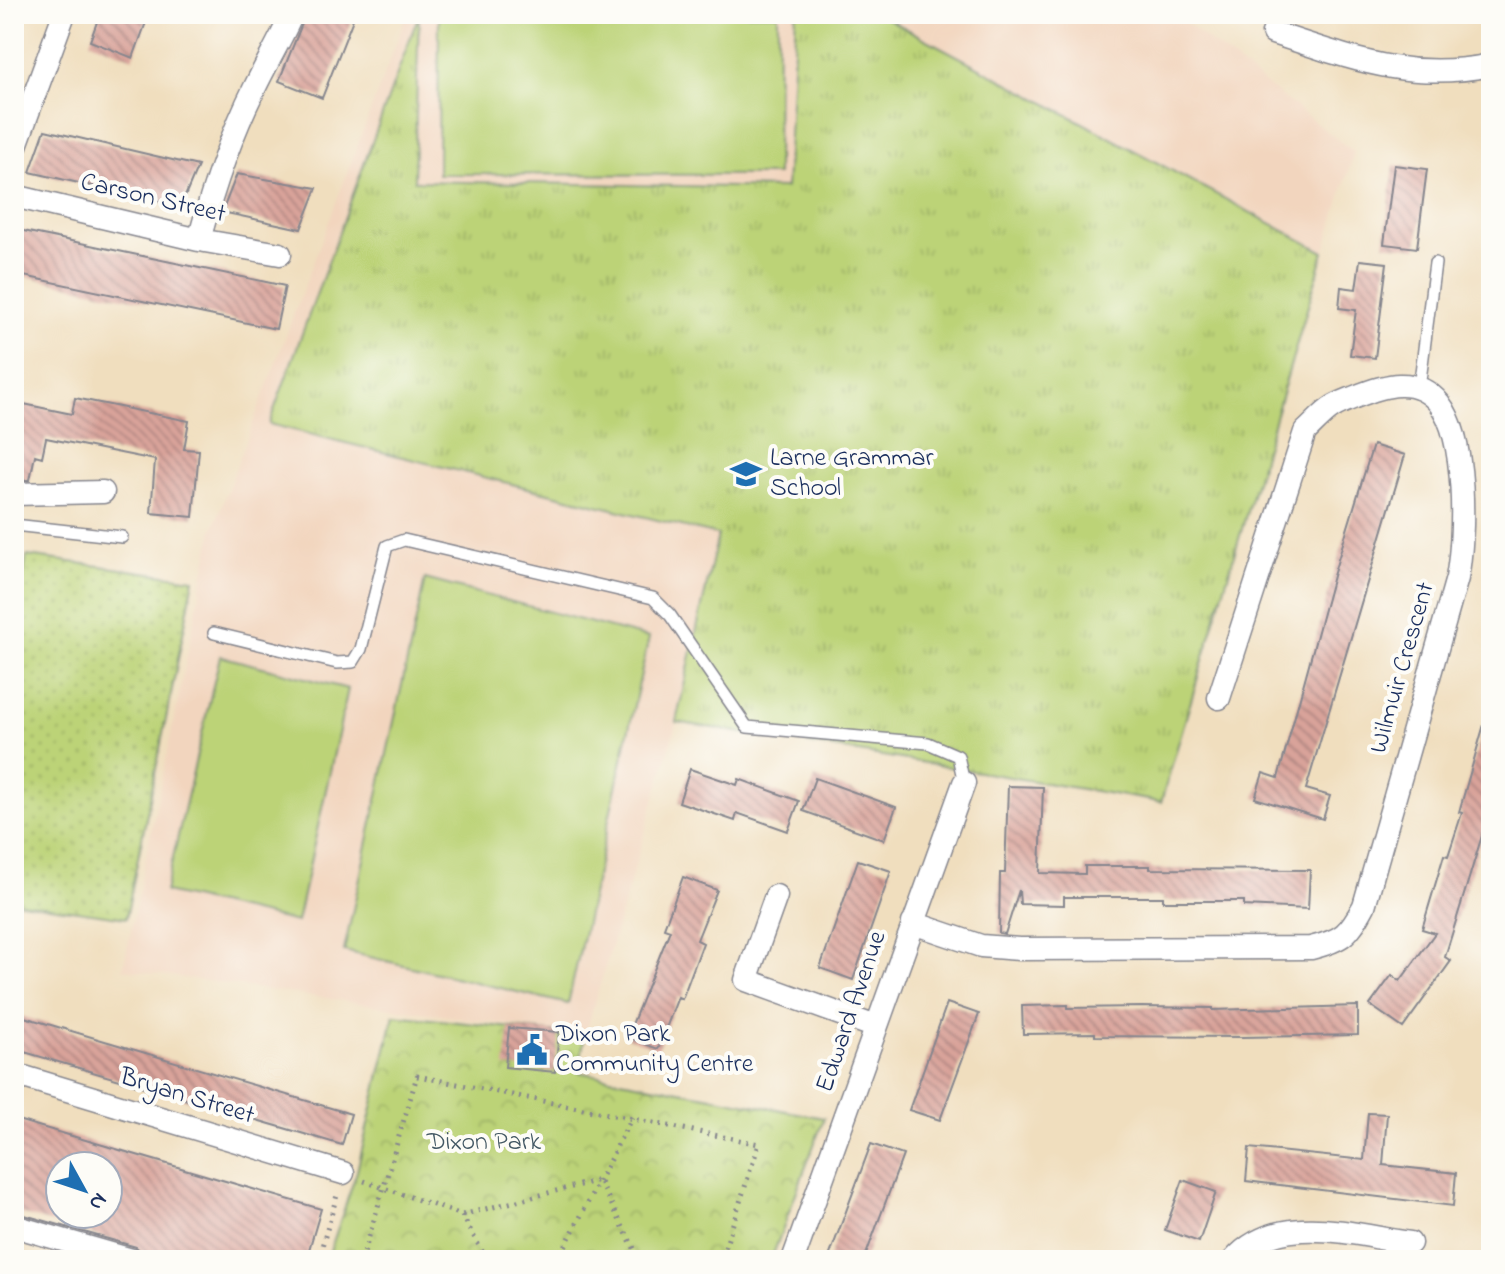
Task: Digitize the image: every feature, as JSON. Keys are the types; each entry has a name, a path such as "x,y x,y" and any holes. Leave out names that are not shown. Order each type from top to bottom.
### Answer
{"street":[{"path":"14,151 64,14"},
{"path":"199,240 208,204 232,141 254,88 292,14"},
{"path":"1273,33 1367,63 1406,70 1440,72 1491,65"},
{"name":"Carson Street","path":"14,196 199,240 280,254"},
{"path":"1219,698 1305,432 1332,407 1381,386 1403,383 1419,388"},
{"name":"Wilmuir Crescent","path":"913,923 981,946 1019,949 1311,948 1335,942 1351,931 1368,891 1457,578 1463,546 1462,489 1452,429 1439,403 1419,388"},
{"path":"14,494 103,492"},
{"name":"Edward Avenue","path":"793,1260 964,783"},
{"path":"776,896 746,980 876,1027"},
{"name":"Bryan Street","path":"14,1074 343,1173"},
{"path":"14,1226 132,1260"},
{"path":"1234,1260 1264,1236 1288,1230 1317,1230 1410,1243"}],"lane":[{"path":"1419,388 1435,263"},
{"path":"14,525 122,537"},
{"path":"214,633 337,663 353,662 361,649 387,546 404,540 653,598 670,615 747,727 928,743 958,756 964,783"}],"path":[{"path":"362,1260 417,1076 759,1144 721,1260"},
{"path":"558,1260 632,1117"},
{"path":"318,1260 343,1173 462,1215 599,1180"},
{"path":"599,1180 640,1260"},
{"path":"462,1215 487,1260"}],"shaded area":[{"name":"Larne Grammar School","path":"407,14 1174,14 1354,152 1161,802 677,722 585,1036 123,969 213,529"}],"green space":[{"path":"419,14 414,181 786,188 796,14 879,14 1324,252 1161,802 676,722 718,535 269,424"},
{"path":"439,14 778,14 777,175 438,174"},
{"path":"27,556 194,579 126,918 14,902 14,623"},
{"path":"425,579 649,638 568,1004 344,951"},
{"path":"220,656 348,689 297,922 165,892"},
{"name":"Dixon Park","path":"394,1015 585,1036 578,1072 824,1118 771,1260 327,1260 357,1171"}],"building":[{"path":"100,14 149,14 133,58 90,41"},
{"path":"306,14 355,14 322,98 279,81"},
{"path":"45,130 198,166 181,206 30,172"},
{"path":"1394,165 1427,169 1417,248 1384,244"},
{"path":"237,174 317,188 301,229 222,212"},
{"path":"14,229 285,286 276,329 14,274"},
{"path":"1360,260 1387,263 1375,358 1350,355 1356,310 1339,308 1341,287 1356,289"},
{"path":"75,398 189,421 184,449 199,450 193,517 151,513 155,460 46,438 42,457 35,455 30,480 14,480 14,402 72,414"},
{"path":"1373,445 1405,455 1306,789 1330,796 1323,819 1255,798 1263,773 1278,778 1333,576"},
{"path":"1485,721 1491,722 1491,806 1445,957 1451,961 1403,1028 1370,1005 1392,975 1400,981 1435,933 1422,929 1444,855 1448,856 1462,813 1459,812"},
{"path":"690,769 737,785 739,779 799,801 788,831 737,813 735,821 679,802"},
{"path":"815,778 896,807 884,840 803,811"},
{"path":"1008,786 1043,787 1040,873 1085,874 1085,866 1310,870 1308,909 1244,906 1244,901 1163,901 1163,897 1064,897 1064,905 1020,904 1019,890 1005,934 999,933 1000,873 1005,873"},
{"path":"858,860 891,871 853,980 820,968"},
{"path":"683,877 717,890 697,940 703,943 682,999 678,997 658,1049 627,1037 670,930 664,928"},
{"path":"947,1003 979,1014 940,1120 909,1110"},
{"path":"1068,1005 1068,1008 1213,1010 1358,1006 1358,1035 1023,1034 1022,1006"},
{"path":"14,1014 351,1114 342,1145 14,1049"},
{"name":"Dixon Park Community Centre","path":"509,1028 559,1032 555,1072 505,1067"},
{"path":"1368,1113 1387,1114 1383,1165 1456,1173 1453,1206 1246,1181 1249,1148 1364,1160"},
{"path":"14,1119 120,1150 44,1150 44,1221 14,1212"},
{"path":"871,1144 903,1155 864,1260 828,1260"},
{"path":"124,1151 321,1209 306,1260 169,1260 143,1253 136,1247 77,1230 124,1230"},
{"path":"1183,1180 1216,1192 1199,1242 1165,1230"}],"place":[{"name":"Larne Grammar School","path":"746,474"},
{"name":"Dixon Park Community Centre","path":"532,1050"}]}
